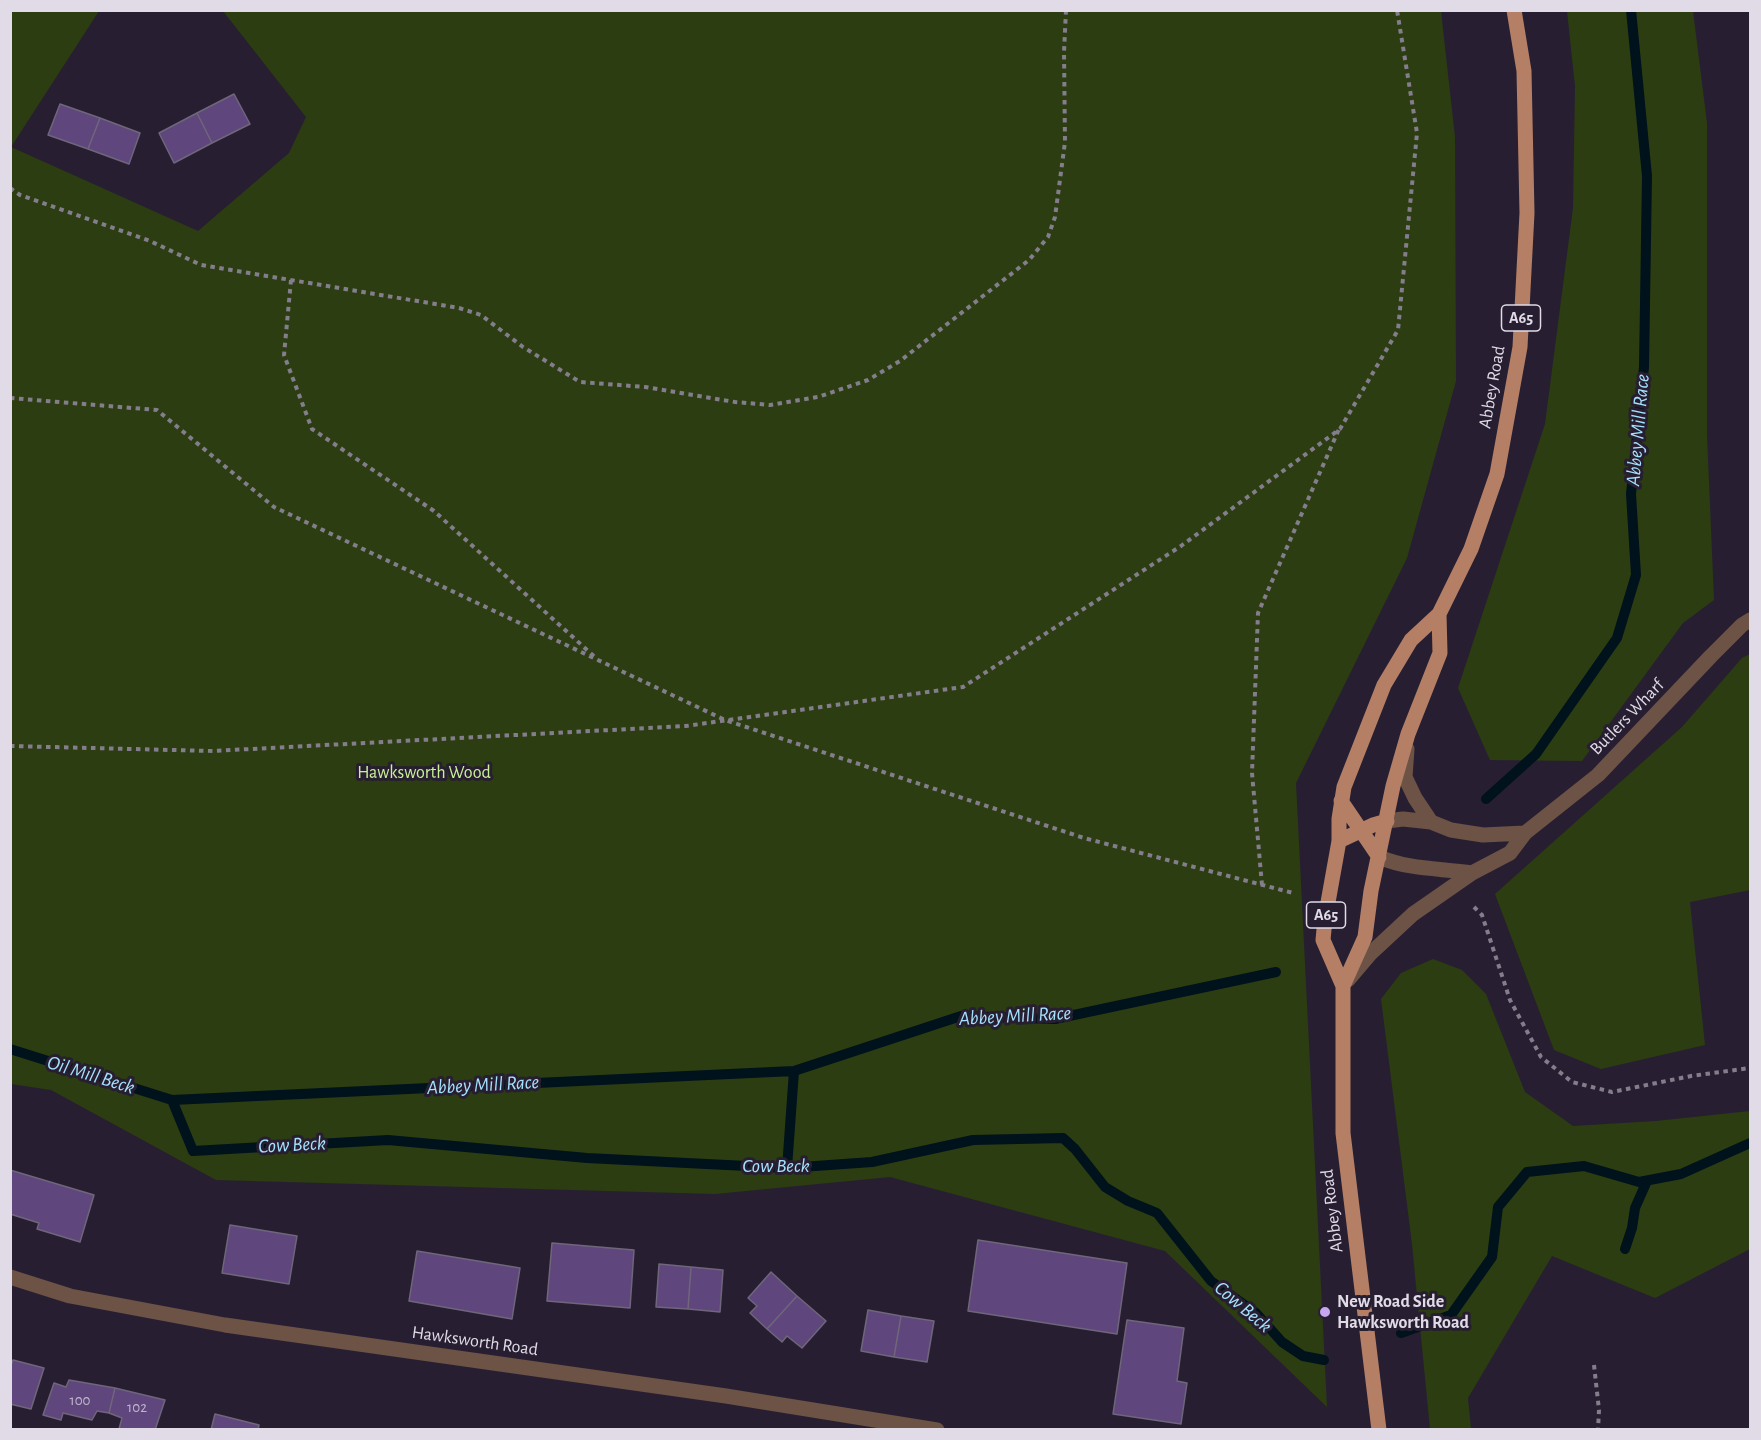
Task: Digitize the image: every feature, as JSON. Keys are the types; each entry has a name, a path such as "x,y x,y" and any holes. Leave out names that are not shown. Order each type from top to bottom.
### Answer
{"main road":[{"name":"Abbey Road","path":"1379,1430 1343,1132 1342,986 1323,940 1339,841 1344,787 1384,685 1411,640 1439,614 1471,549 1497,474 1520,347 1527,213 1524,71 1514,10"},
{"name":"Abbey Road","path":"1342,986 1365,937 1368,907 1393,786 1408,734 1440,653 1439,614"},
{"path":"1341,801 1379,857"},
{"path":"1339,841 1360,830 1387,821"}],"street":[{"name":"Butlers Wharf","path":"1342,986 1371,953 1413,914 1473,873 1510,853 1525,833 1598,775 1711,656 1750,620"},
{"path":"1408,734 1405,777 1415,798 1431,822"},
{"path":"1387,821 1403,819 1431,822 1451,830 1483,835 1525,833"},
{"path":"1379,857 1408,867 1443,868 1473,873"},
{"name":"Hawksworth Road","path":"10,1277 70,1296 225,1325 726,1396 937,1430"}],"path":[{"path":"10,188 20,195 150,241 201,265 436,302 481,315 523,347 580,382 645,387 735,402 770,405 818,397 868,380 900,361 1029,260 1048,237 1055,217 1065,142 1066,10"},
{"path":"1262,885 1252,773 1258,613 1340,429 1398,330 1417,133 1397,10"},
{"path":"291,280 284,355 312,429 434,511 601,663"},
{"path":"10,398 157,411 274,507 725,720 1084,838 1293,893"},
{"path":"10,746 213,751 674,726 963,687 1181,546 1340,429"},
{"path":"1474,907 1482,915 1510,1000 1541,1057 1572,1082 1612,1092 1691,1076 1750,1068"},
{"path":"1594,1365 1599,1410 1598,1430"}],"green space":[{"path":"11,10 99,11 11,147"},
{"name":"Hawksworth Wood","path":"223,11 1441,11 1455,137 1456,381 1407,558 1296,783 1327,1407 1165,1251 890,1177 715,1194 216,1180 51,1090 11,1084 11,147 198,231 289,153 306,117"},
{"path":"1567,11 1693,11 1707,123 1707,435 1714,600 1683,623 1582,761 1490,760 1458,688 1545,424 1573,208 1575,86"},
{"path":"1750,654 1750,890 1690,902 1705,1045 1601,1069 1554,1050 1495,894 1682,727 1742,658"},
{"path":"1433,959 1462,970 1486,994 1525,1092 1573,1126 1656,1121 1750,1111 1750,1249 1655,1298 1552,1256 1468,1398 1471,1429 1430,1429 1412,1244 1381,999 1401,973"}],"building":[{"path":"234,94 250,124 212,143 197,113"},
{"path":"60,104 100,118 88,149 48,135"},
{"path":"197,113 212,143 174,163 159,133"},
{"path":"100,118 140,133 129,164 88,149"},
{"path":"10,1170 94,1195 80,1242 37,1229 39,1223 10,1214"},
{"path":"230,1225 297,1236 289,1284 222,1273"},
{"path":"978,1240 1127,1263 1117,1334 968,1311"},
{"path":"552,1243 634,1250 630,1308 547,1301"},
{"path":"417,1251 520,1268 512,1319 409,1301"},
{"path":"659,1264 691,1267 688,1309 656,1307"},
{"path":"691,1267 723,1270 720,1312 688,1309"},
{"path":"771,1272 797,1296 767,1329 750,1313 757,1306 748,1298"},
{"path":"797,1296 826,1321 802,1348 787,1336 782,1342 767,1329"},
{"path":"868,1310 901,1316 894,1357 861,1351"},
{"path":"901,1316 934,1321 927,1362 894,1357"},
{"path":"1127,1320 1184,1328 1177,1381 1187,1383 1181,1424 1113,1414"},
{"path":"13,1360 44,1368 31,1409 10,1404 10,1368"},
{"path":"69,1380 115,1388 109,1413 97,1411 92,1420 63,1413 61,1420 43,1415 54,1383 66,1387"},
{"path":"115,1388 165,1400 155,1430 119,1429 122,1418 109,1413"},
{"path":"215,1414 259,1425 258,1430 211,1430"}],"waterway":[{"name":"Abbey Mill Race","path":"1486,799 1536,754 1617,638 1636,575 1631,494 1644,367 1647,176 1631,10"},
{"name":"Abbey Mill Race","path":"10,1049 172,1100 794,1071 961,1016 1055,1019 1276,972"},
{"name":"Abbey Mill Race","path":"787,1168 794,1071"},
{"name":"Cow Beck","path":"172,1100 193,1151 388,1140 587,1158 787,1168 872,1162 973,1140 1063,1138 1075,1149 1105,1187 1128,1201 1157,1213 1211,1281 1256,1313 1282,1342 1303,1356 1324,1360"},
{"name":"Cow Beck","path":"1401,1333 1451,1315 1492,1257 1498,1207 1527,1172 1584,1166 1639,1182 1681,1174 1750,1143"},
{"path":"1625,1249 1632,1228 1635,1208 1647,1181"}],"place":[{"name":"New Road Side Hawksworth Road","path":"1325,1312"}],"water label":[{"name":"Oil Mill Beck","path":"91,1075"}]}
